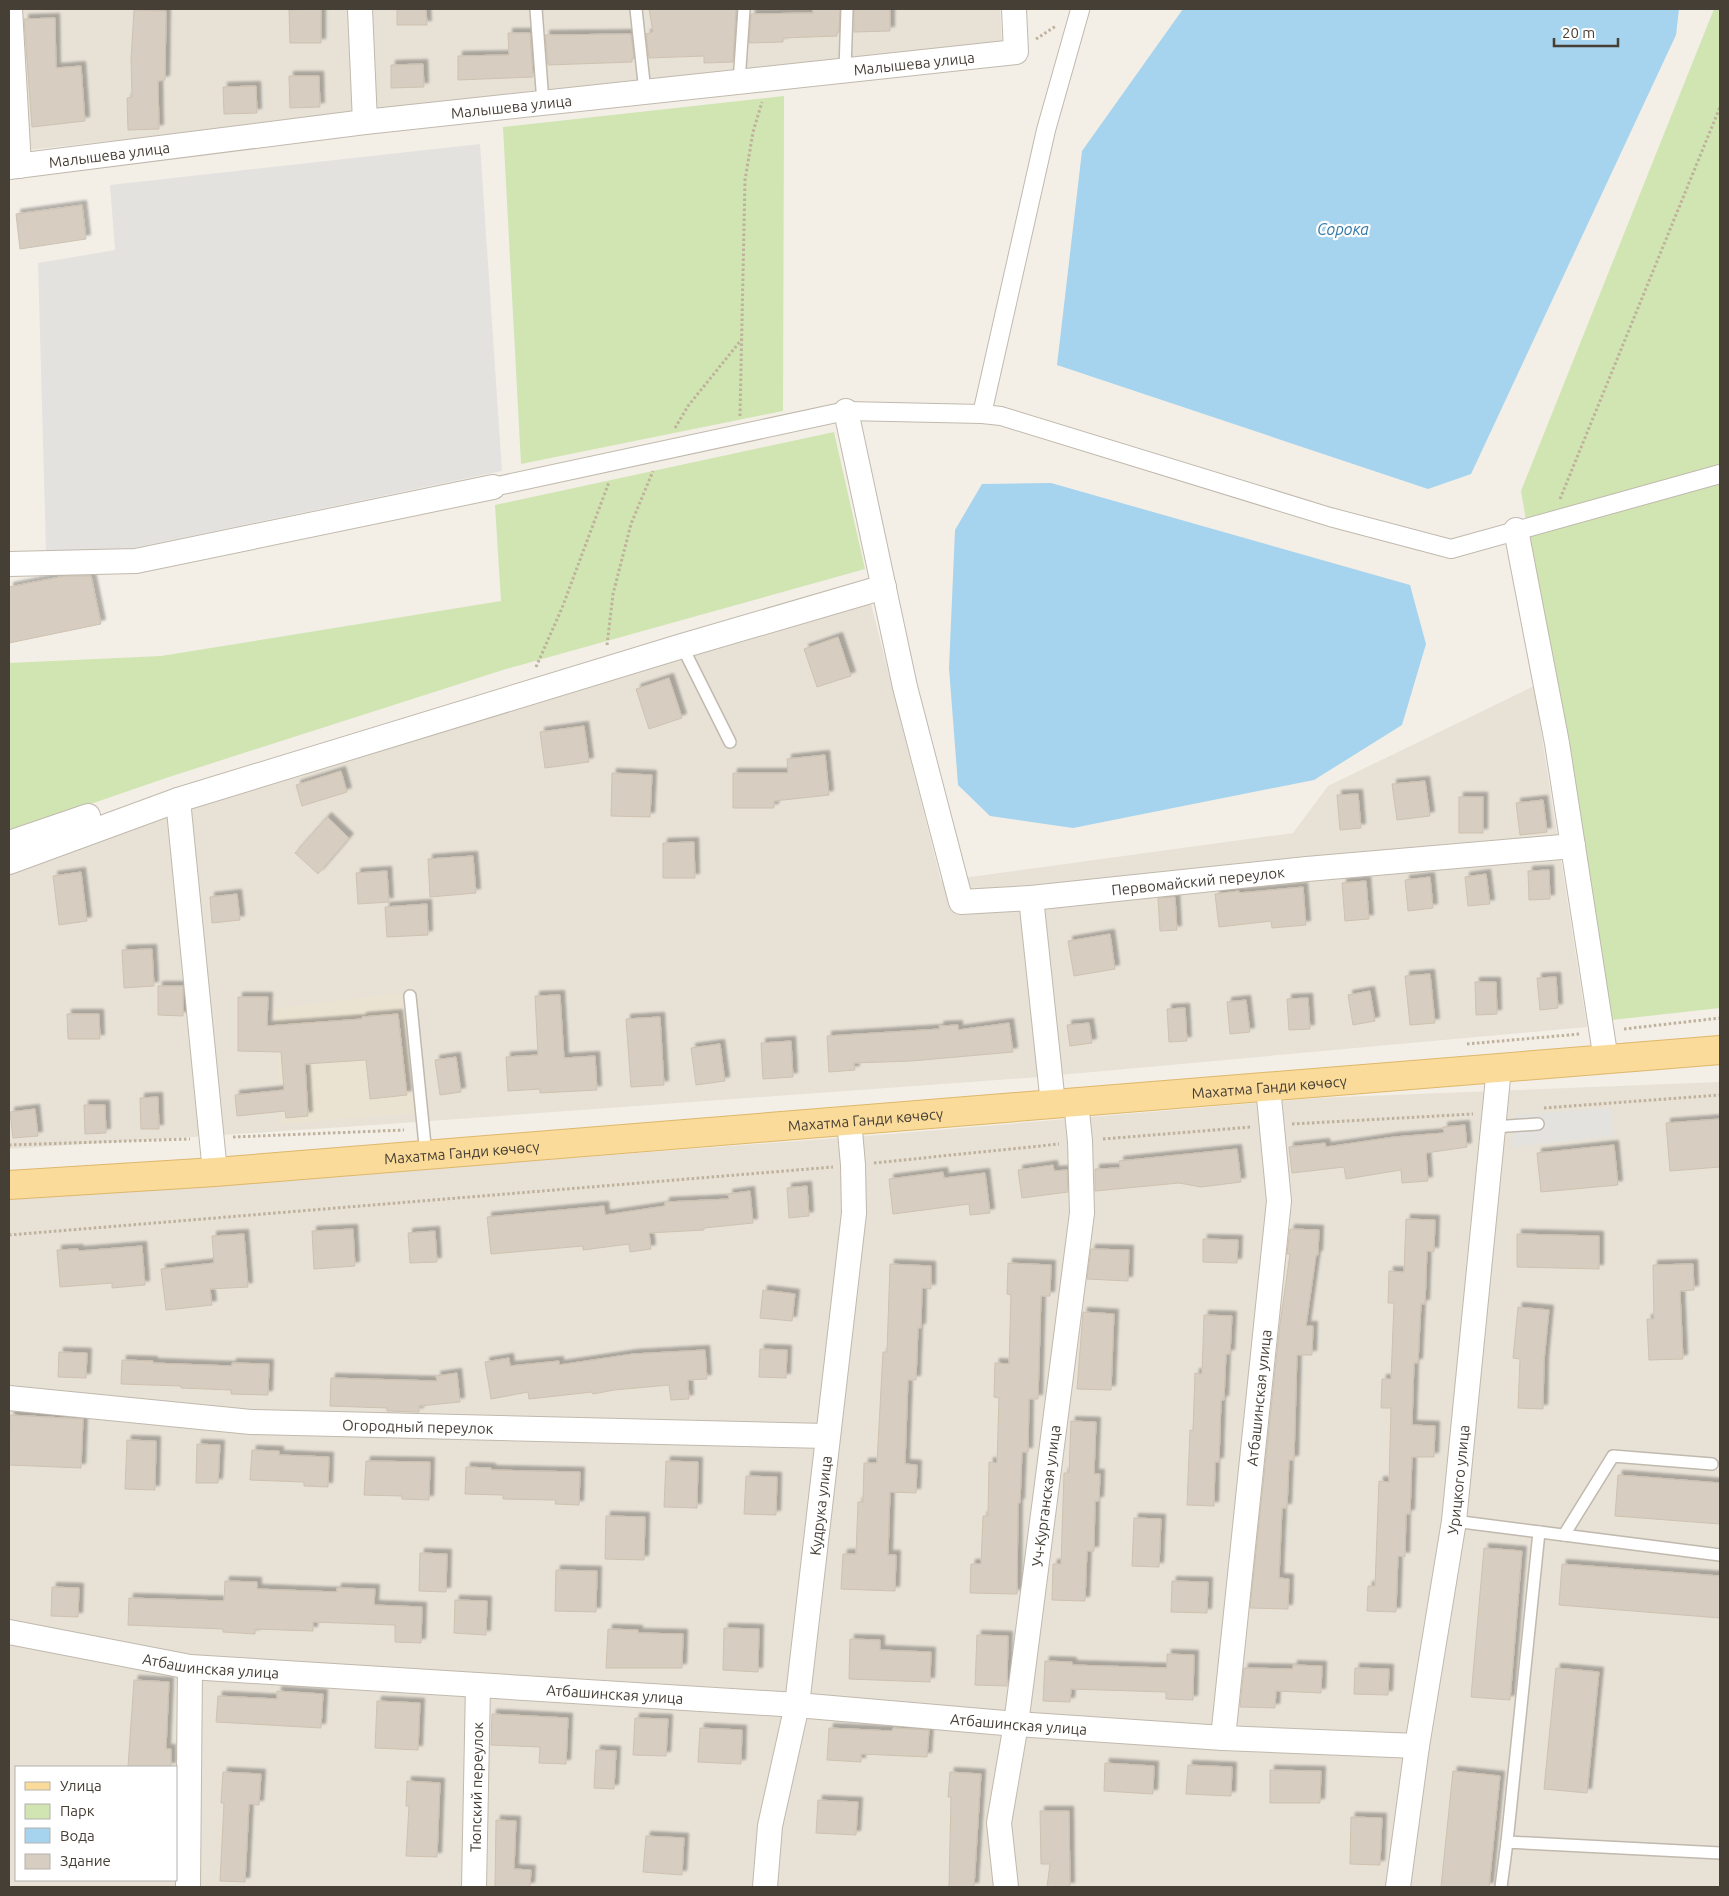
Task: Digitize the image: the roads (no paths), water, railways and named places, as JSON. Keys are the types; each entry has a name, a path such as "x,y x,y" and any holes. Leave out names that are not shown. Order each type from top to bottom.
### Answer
{"main road":[{"name":"Махатма Ганди көчөсү","path":"9,1185 215,1172 424,1142 849,1120 1720,1050"}],"street":[{"path":"10,9 14,166"},
{"path":"360,9 365,122"},
{"name":"Малышева улица","path":"14,166 365,122 1016,52 1014,9"},
{"path":"982,414 1046,130 1080,10"},
{"path":"846,412 882,580"},
{"path":"9,564 136,561 846,412 982,414 1001,416 1330,517 1451,549 1720,474"},
{"path":"1516,530 1557,743 1606,1060"},
{"path":"9,862 178,800 682,646 882,580"},
{"path":"9,843 175,787 606,653 882,580"},
{"name":"Первомайский переулок","path":"882,580 905,687 961,902 1031,898 1573,846"},
{"path":"178,800 215,1172"},
{"path":"1031,898 1064,1103"},
{"name":"Урицкого улица","path":"1398,1887 1417,1746 1454,1521 1499,1068"},
{"name":"Атбашинская улица","path":"1223,1738 1279,1201 1268,1087"},
{"name":"Уч-Курганская улица","path":"1006,1887 999,1823 1016,1724 1082,1213 1080,1142 1064,1103"},
{"name":"Кудрука улица","path":"765,1887 770,1826 797,1705 854,1212 849,1120"},
{"name":"Огородный переулок","path":"9,1398 251,1422 827,1436"},
{"name":"Атбашинская улица","path":"9,1632 190,1667 797,1705 1016,1724 1223,1738 1417,1746"},
{"path":"188,1887 190,1667"},
{"name":"Тюпский переулок","path":"474,1887 478,1686"}],"lane":[{"path":"536,9 542,103"},
{"path":"636,9 645,92"},
{"path":"738,82 744,9"},
{"path":"844,70 847,9"},
{"path":"682,646 730,742"},
{"path":"410,996 424,1142"},
{"path":"1493,1127 1538,1124"},
{"path":"1564,1535 1613,1456 1712,1464"},
{"path":"1454,1521 1720,1555"},
{"path":"1501,1887 1539,1532"},
{"path":"1507,1842 1720,1853"}],"water":[{"name":"Сорока","path":"1183,9 1679,9 1676,35 1471,474 1428,489 1057,365 1082,151"},
{"path":"1051,483 1410,585 1426,644 1402,725 1314,780 1073,828 990,816 958,785 949,668 955,530 982,484"}]}
